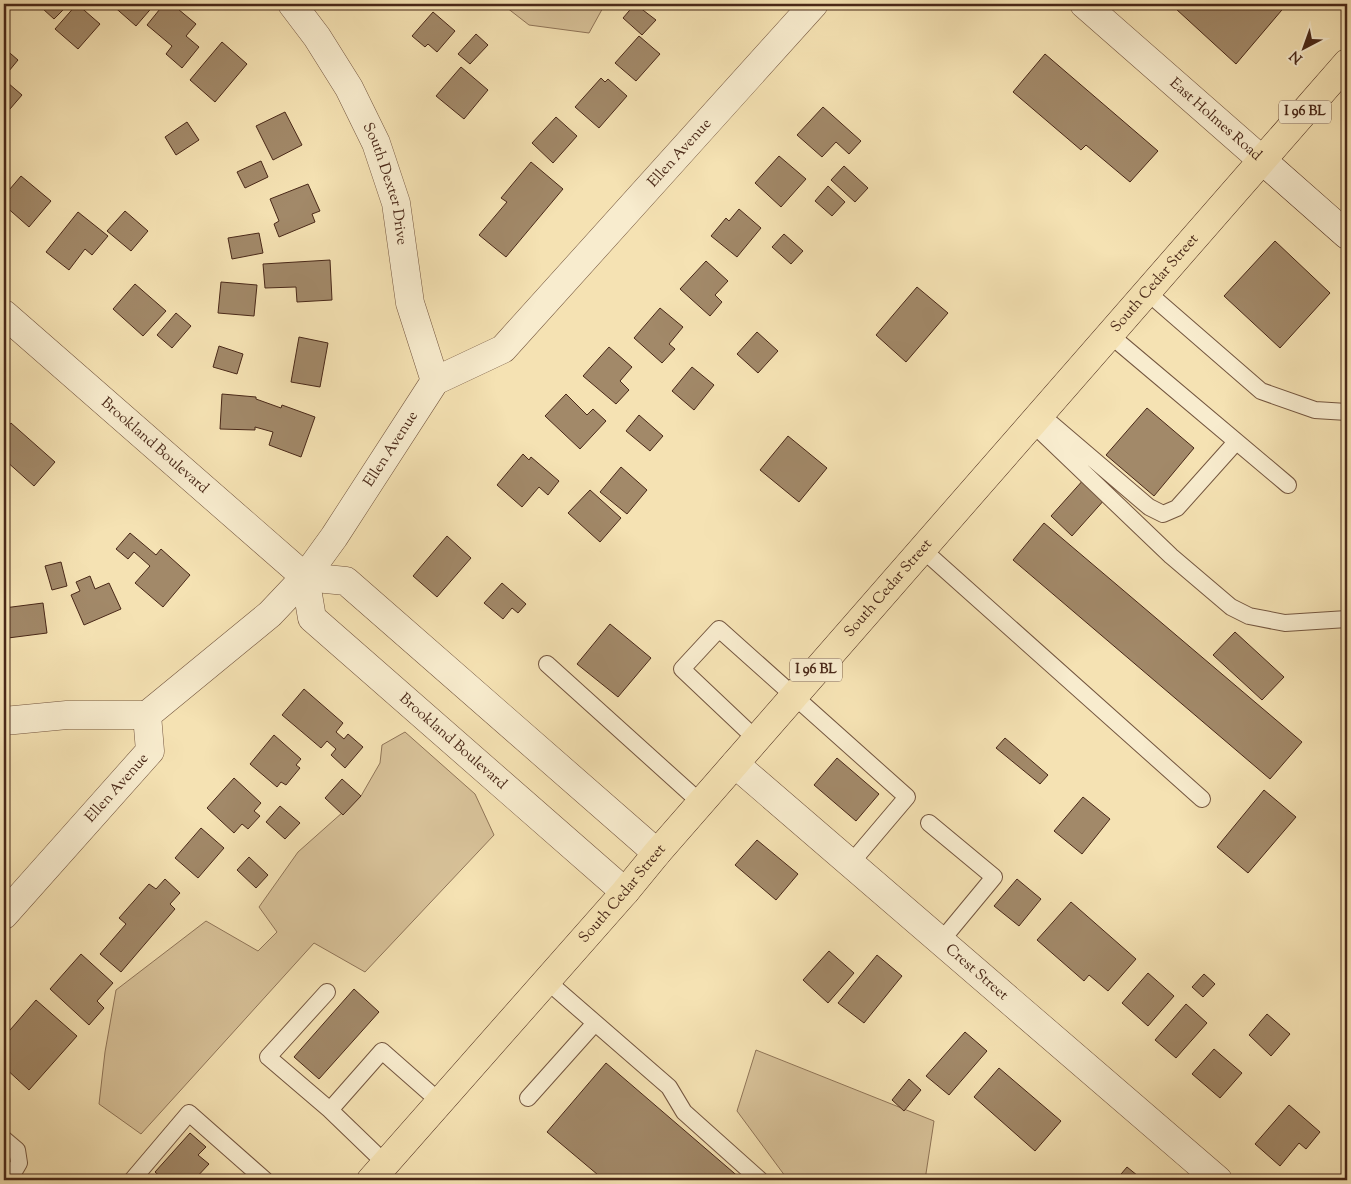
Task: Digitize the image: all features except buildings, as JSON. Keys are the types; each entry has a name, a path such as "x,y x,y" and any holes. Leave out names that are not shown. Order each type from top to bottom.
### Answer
{"main road":[{"name":"South Cedar Street","path":"378,1172 625,892 756,739 1347,63"}],"street":[{"name":"South Dexter Drive","path":"292,4 317,37 350,88 376,143 396,202 410,303 435,382"},
{"name":"Ellen Avenue","path":"4,915 150,751 147,715 270,614 305,577 334,537 435,382 503,349 814,4"},
{"name":"East Holmes Road","path":"1091,6 1347,234"},
{"name":"Brookland Boulevard","path":"4,314 305,577 312,618 625,892"},
{"path":"305,577 346,581 657,853"},
{"path":"4,721 67,715 147,715"},
{"name":"Crest Street","path":"735,764 1218,1180"}],"lane":[{"path":"1147,292 1261,391 1315,410 1347,412"},
{"path":"1110,335 1288,485"},
{"path":"1036,418 1149,507 1163,514 1177,508 1236,442"},
{"path":"1036,418 1171,556 1231,607 1249,616 1285,623 1347,619"},
{"path":"922,549 1202,799"},
{"path":"756,739 682,669 720,629 907,797 851,863"},
{"path":"547,664 701,803"},
{"path":"929,823 994,877 941,941"},
{"path":"547,981 669,1087 684,1112 760,1180"},
{"path":"327,992 268,1057 330,1110 378,1172"},
{"path":"528,1098 595,1023"},
{"path":"330,1110 382,1051 440,1102"},
{"path":"135,1180 133,1179 189,1113 265,1180"},
{"path":"4,1139 17,1150 19,1163 10,1180"}],"shaded area":[{"path":"502,4 605,4 589,33 529,25"},
{"path":"405,732 475,794 494,835 365,972 314,943 141,1134 99,1104 105,1052 116,990 206,921 258,951 277,932 259,907 298,852 361,796 380,763 382,745"},
{"path":"756,1050 934,1121 925,1180 788,1180 737,1111"}]}
